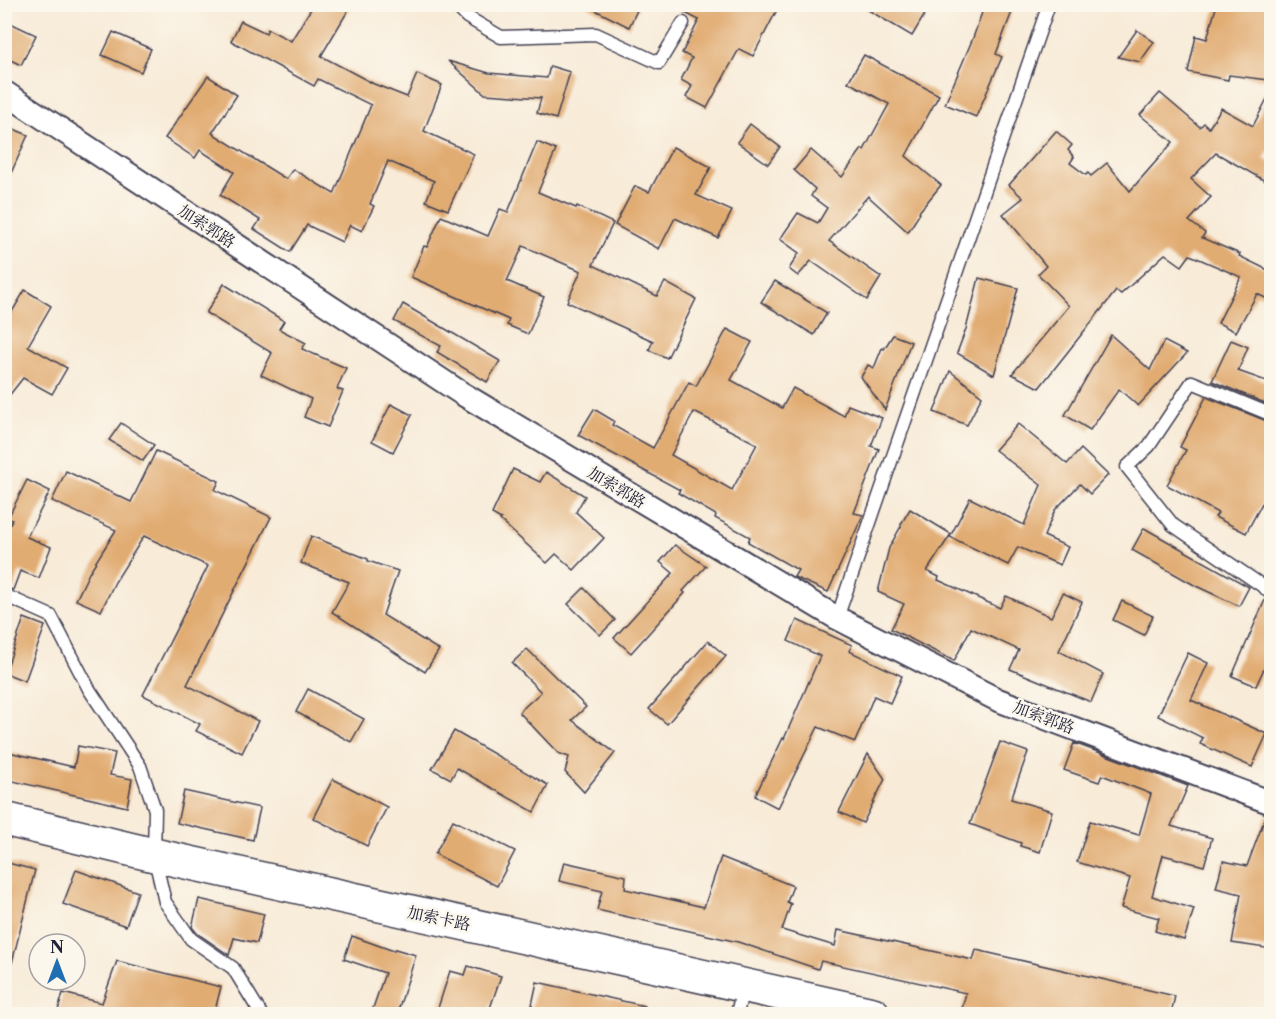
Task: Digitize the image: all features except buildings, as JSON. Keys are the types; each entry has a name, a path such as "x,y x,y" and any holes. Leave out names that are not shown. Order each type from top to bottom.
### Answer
{"main road":[{"name":"加索卡路","path":"4,819 740,1000 873,1014"}],"street":[{"name":"加索郭路","path":"4,92 461,393 837,618 998,700 1272,803"}],"lane":[{"path":"454,4 467,17 501,37 596,34 659,63 683,23"},
{"path":"837,618 1049,4"},
{"path":"1272,415 1192,382 1149,446 1126,467 1173,525 1264,587 1272,595"},
{"path":"4,595 51,615 89,689 140,766 155,810 154,855 165,902 191,939 233,968 261,1014"}]}
